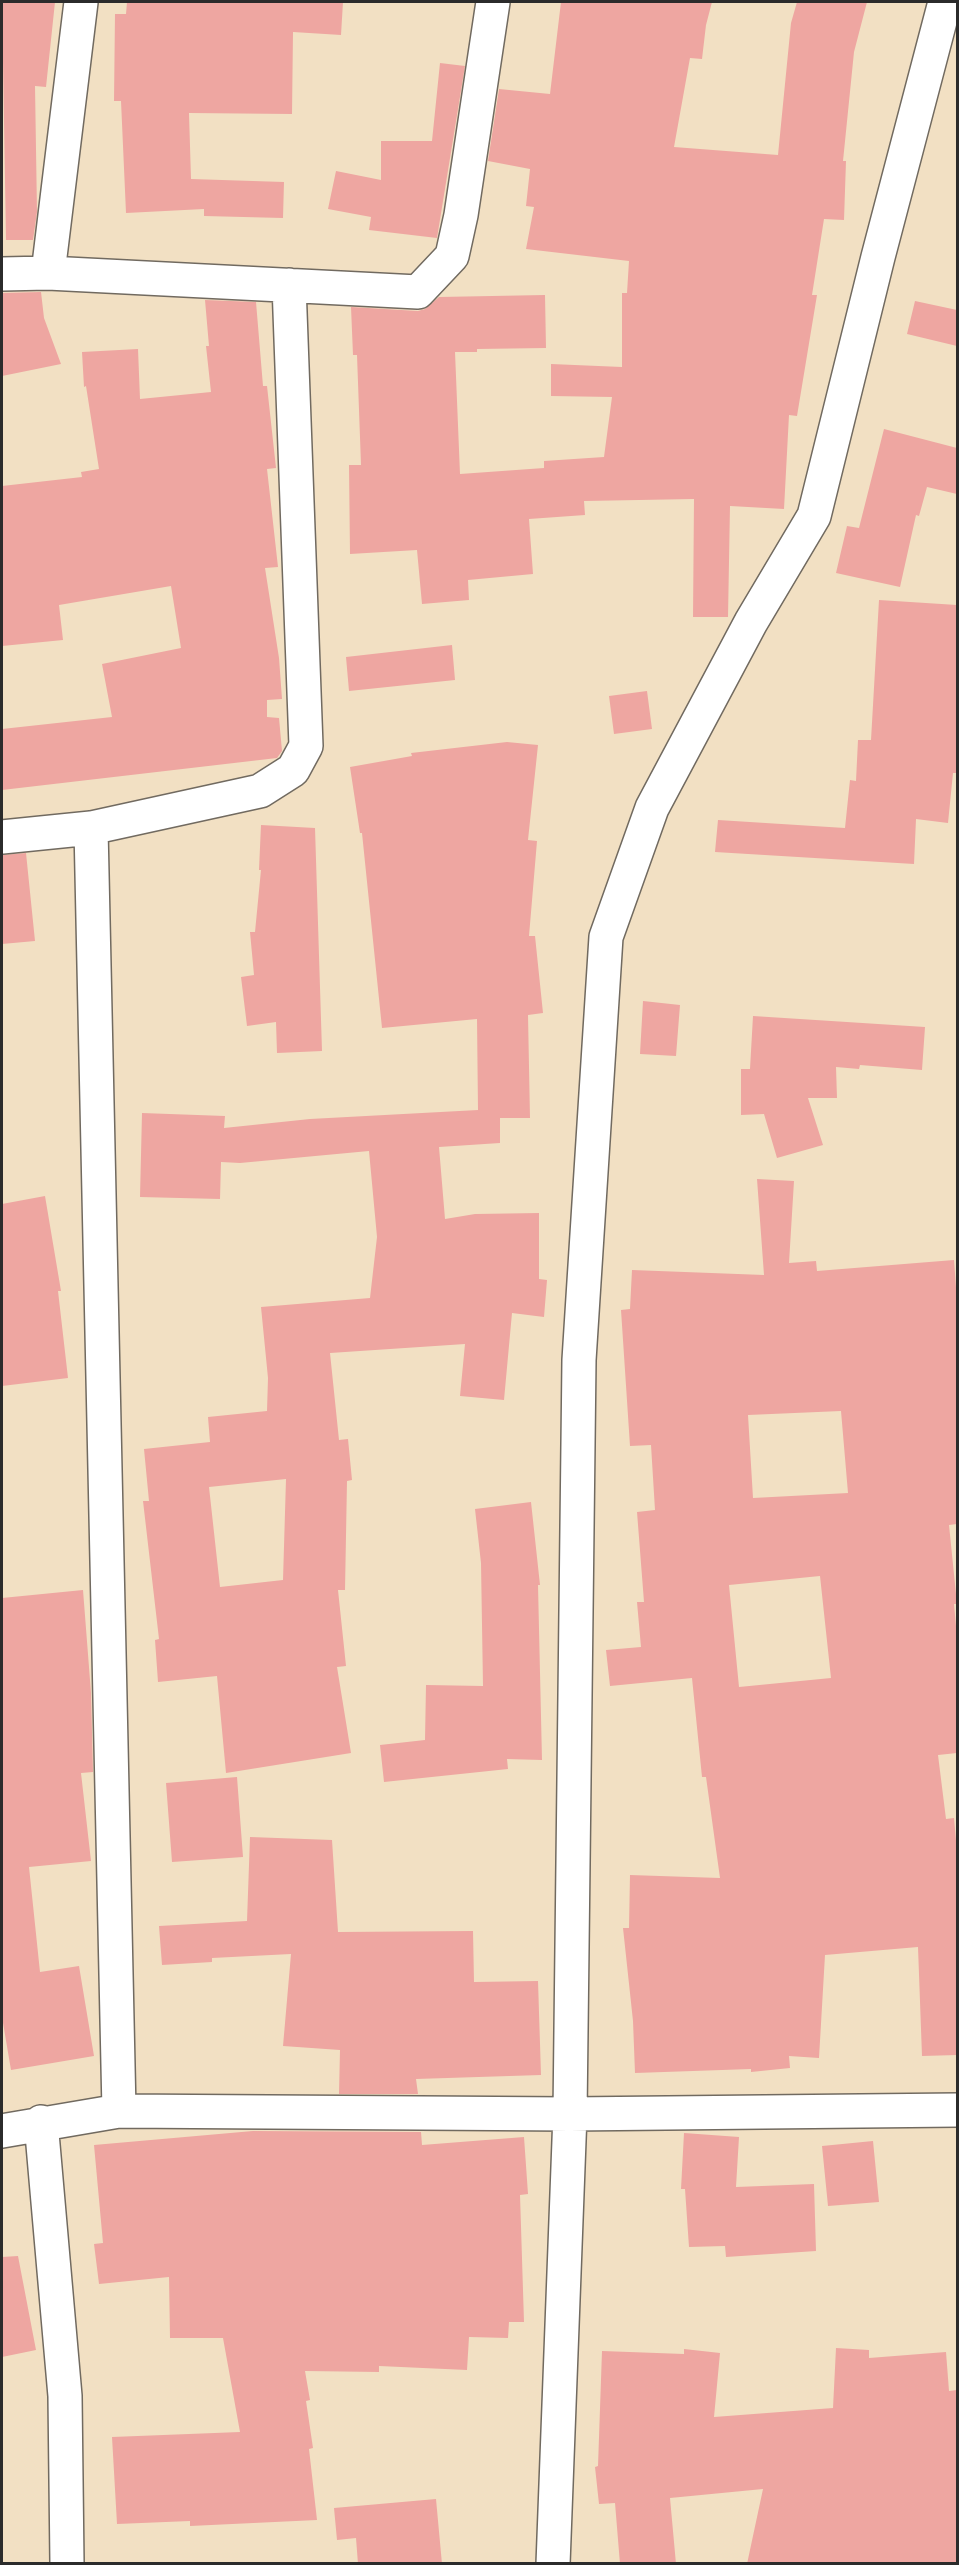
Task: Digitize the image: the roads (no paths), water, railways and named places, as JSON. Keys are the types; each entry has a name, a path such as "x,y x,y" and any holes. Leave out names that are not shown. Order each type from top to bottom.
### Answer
{"street":[{"path":"48,273 81,2"},
{"path":"2,274 48,273 418,292 452,256 461,215 493,2"},
{"path":"554,2564 570,2114 579,1360 606,937 652,808 751,622 814,516 878,257 945,2"},
{"path":"2,837 91,828 260,791 293,770 306,746 289,285"},
{"path":"91,828 119,2111"},
{"path":"2,2131 41,2122 119,2111 570,2114 957,2110"},
{"path":"41,2122 66,2396 67,2564"}]}
